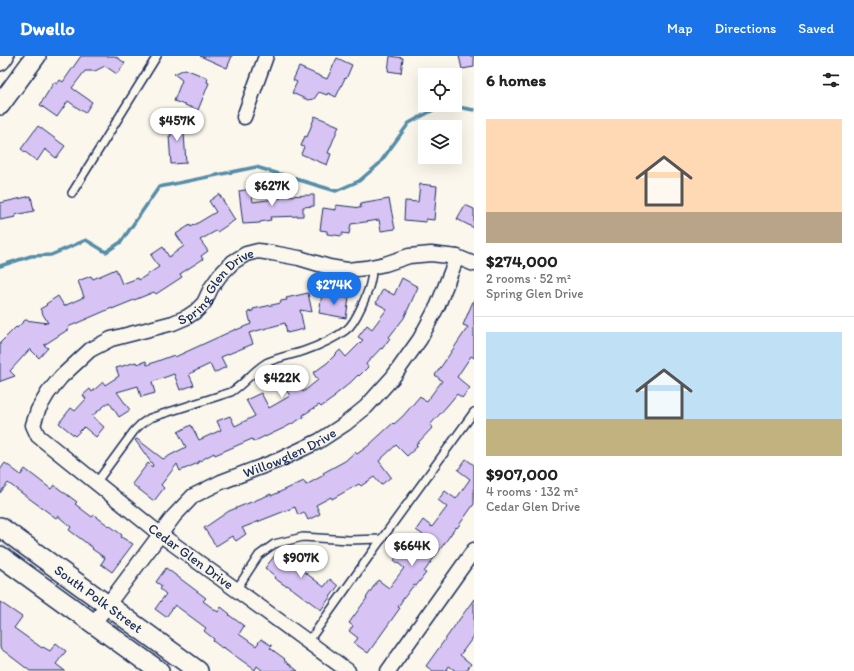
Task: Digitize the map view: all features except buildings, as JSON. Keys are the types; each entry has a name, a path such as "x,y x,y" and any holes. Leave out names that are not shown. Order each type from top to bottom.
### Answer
{"main road":[{"path":"0,61 4,56"},
{"path":"0,105 36,56"},
{"name":"South Polk Street","path":"0,527 198,671"},
{"name":"South Polk Street","path":"0,556 159,671"}],"street":[{"path":"244,117 266,56"},
{"name":"Spring Glen Drive","path":"38,436 33,425 38,410 48,393 61,377 90,350 111,339 168,325 187,317 204,303 220,275 233,262 246,254 258,251 272,253 347,270 372,266 409,256 431,254 457,257 474,264"},
{"name":"Willowglen Drive","path":"94,623 174,516 193,496 221,482 278,460 319,441 345,424 366,407 393,377 420,339 438,305 457,257"},
{"name":"Cedar Glen Drive","path":"38,436 161,535 348,671"},
{"path":"388,671 474,550"}],"lane":[{"path":"72,193 157,56"},
{"path":"96,483 134,432 145,421 150,418 217,398 231,392 238,388 259,368 267,363 305,351 330,340 345,330 350,326 358,314 369,288 372,266"},
{"path":"308,642 474,412"},
{"path":"236,590 259,555 274,544 303,537 349,540 382,539"}],"waterway":[{"path":"0,266 31,256 51,255 86,240 106,252 121,242 159,187 256,167 336,191 359,181 379,164 409,123 439,107 458,107 474,110"}]}
